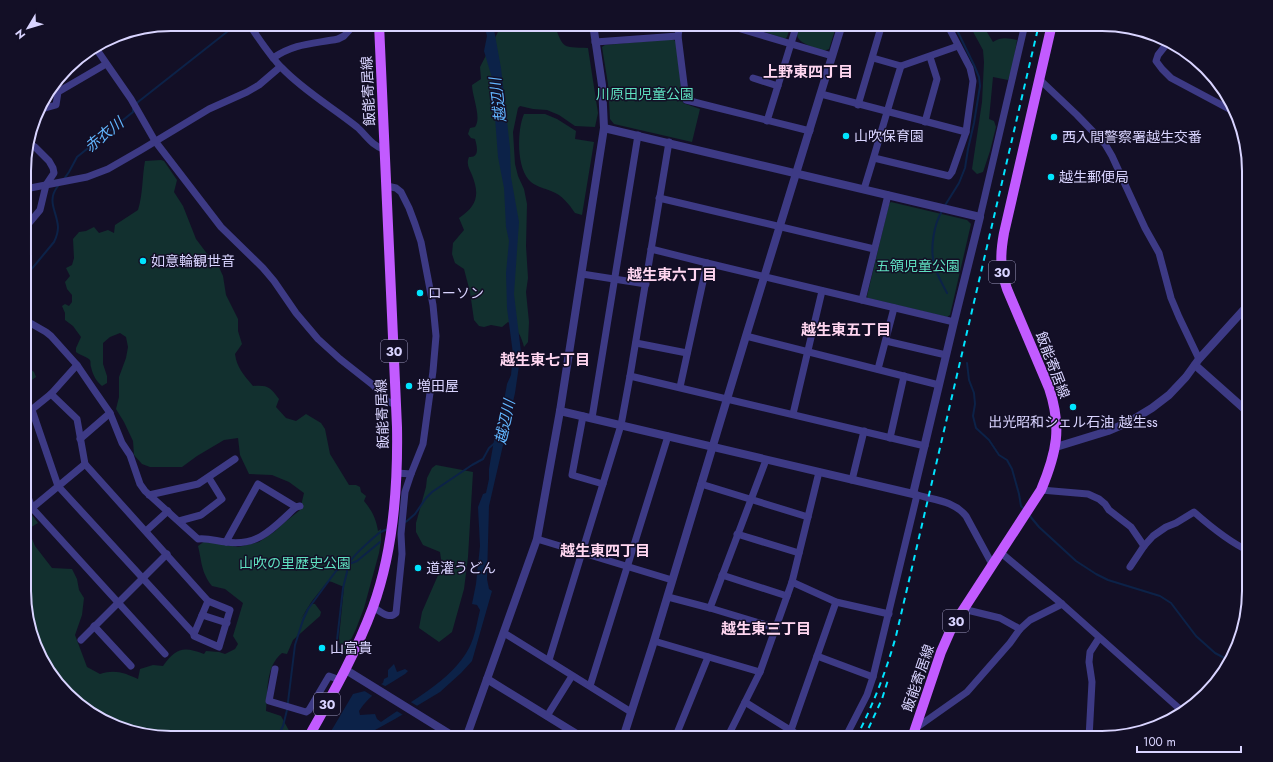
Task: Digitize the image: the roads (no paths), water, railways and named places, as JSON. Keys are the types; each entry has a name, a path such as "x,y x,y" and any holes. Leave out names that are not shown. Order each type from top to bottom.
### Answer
{"main road":[{"name":"飯能寄居線","path":"312,731 346,670 373,607 388,547 394,505 397,473 396,405 379,31"},
{"name":"飯能寄居線","path":"915,731 941,652 952,627 1041,490 1050,469 1056,447 1057,431 1054,401 1007,289 1001,265 1001,249 1004,233 1050,31"}],"street":[{"path":"254,31 280,67 318,99 356,127 376,146 385,150"},
{"path":"273,58 294,47 338,39 344,36 349,31"},
{"path":"468,731 537,539 560,411 604,128 602,86 594,31"},
{"path":"679,31 678,36 686,100 810,131"},
{"path":"747,31 832,56"},
{"path":"767,121 795,31"},
{"path":"625,731 668,597 840,31"},
{"path":"858,105 880,31"},
{"path":"874,158 949,176 952,172 966,132 973,81 970,68 950,31"},
{"path":"848,731 867,694 873,677 889,614 925,446 1023,31"},
{"path":"595,42 678,36"},
{"path":"873,58 901,66 958,46"},
{"path":"1165,46 1158,55 1156,61 1171,78 1227,108"},
{"path":"98,52 128,94 155,141 220,227 263,268 296,313 318,339 340,359 373,385 387,401 396,405"},
{"path":"925,122 937,79 930,57"},
{"path":"47,108 56,105 58,92 106,64"},
{"path":"864,188 901,66"},
{"path":"31,188 87,177 108,169 209,109 259,85 280,67"},
{"path":"753,78 778,86"},
{"path":"1039,79 1105,144 1145,228 1159,253 1171,298 1197,362 1242,406"},
{"path":"821,94 858,105 966,132"},
{"path":"604,128 864,188 980,217"},
{"path":"592,418 638,135"},
{"path":"549,660 621,425 669,142"},
{"path":"31,221 40,210 46,185 54,173 53,168 44,155 34,145"},
{"path":"373,607 387,616 394,616 396,614 402,554 401,534 406,492 411,474 423,444 433,371 436,336 433,305 421,242 409,208 401,192 396,188 387,186"},
{"path":"862,300 888,195"},
{"path":"659,198 874,249"},
{"path":"651,249 954,322"},
{"path":"680,387 707,263"},
{"path":"582,274 646,284"},
{"path":"793,414 822,291"},
{"path":"878,369 894,308"},
{"path":"1056,447 1108,431 1129,422 1152,408 1169,395 1186,377 1197,362 1242,312"},
{"path":"31,323 51,336 77,365 110,413 122,443 130,455 140,484 149,495 198,539 207,538 226,542 239,543 254,540 267,533 298,506 258,484 226,542"},
{"path":"746,336 940,385"},
{"path":"886,341 946,355"},
{"path":"636,343 687,353"},
{"path":"51,394 77,419 85,464 208,601 230,610 219,647 194,636 194,634 58,486 32,410 51,394 77,365"},
{"path":"630,376 925,446"},
{"path":"890,438 904,376"},
{"path":"560,411 949,503 958,507 966,516 992,564"},
{"path":"80,439 110,413"},
{"path":"583,416 572,475 603,484"},
{"path":"852,480 864,431"},
{"path":"590,686 668,436"},
{"path":"149,495 198,484 235,459"},
{"path":"710,608 766,460"},
{"path":"85,464 32,508 165,654"},
{"path":"730,731 760,672 792,582 819,472"},
{"path":"397,473 411,474"},
{"path":"179,522 201,515 222,499 209,478"},
{"path":"702,484 808,517"},
{"path":"1041,490 1088,494 1098,499 1105,504 1109,510 1131,527 1144,546"},
{"path":"146,531 168,511"},
{"path":"1130,567 1144,546 1153,536 1194,512 1242,548"},
{"path":"737,534 799,553"},
{"path":"537,539 672,580"},
{"path":"1000,552 1062,604 1179,708"},
{"path":"81,640 167,554"},
{"path":"722,575 787,596"},
{"path":"792,582 836,602 889,614"},
{"path":"668,597 776,628"},
{"path":"194,634 208,601"},
{"path":"745,702 791,730 836,602"},
{"path":"917,731 967,692 1010,643 1020,629 1030,620 1062,604"},
{"path":"964,609 971,612 1000,618 1020,629"},
{"path":"202,615 226,623"},
{"path":"94,626 131,666"},
{"path":"504,633 631,712"},
{"path":"1089,731 1092,682 1089,662 1090,652 1099,638"},
{"path":"654,641 760,672"},
{"path":"817,656 873,677"},
{"path":"678,731 708,657"},
{"path":"275,669 269,701 306,712 309,710 329,676 340,680"},
{"path":"346,670 444,731"},
{"path":"547,716 572,676"},
{"path":"487,679 572,731"}],"water":[{"name":"越辺川","path":"486,31 494,31 501,68 510,148 511,177 519,222 514,294 521,352 515,393 489,506 487,579 489,589 492,591 472,661 440,692 375,730 331,731 353,694 369,690 383,683 384,679 388,677 388,670 394,664 397,672 405,669 408,671 368,699 359,711 360,715 375,714 377,719 381,722 430,690 452,671 469,648 480,610 477,605 472,604 476,584 480,546 478,507 483,494 486,493 495,435 498,439 505,412 503,406 507,384 511,375 513,354 507,308 506,273 509,241 506,227 504,188 498,157 492,78 484,51 487,36"}],"waterway":[{"name":"赤衣川","path":"64,179 77,157 133,112 133,109 138,102 228,31"},
{"path":"944,207 959,183 965,168 980,86 979,77 957,31"},
{"name":"赤衣川","path":"31,270 54,242 58,231 52,201 58,186"},
{"path":"942,211 935,229 932,250 936,271 947,293"},
{"path":"967,363 969,380 974,393 975,404 973,416 976,428 989,440 999,455 1007,460 1012,469 1021,506 1025,510"},
{"name":"越辺川","path":"403,523 415,514 432,492 483,459 489,448 496,442"},
{"path":"1029,515 1039,527 1076,561 1096,574 1108,580 1160,596 1171,603 1196,636 1215,653 1224,658"},
{"path":"280,731 287,710 295,645 308,609 336,571 349,564 357,553 372,539 382,531 388,529"},
{"path":"349,564 357,561 380,542"},
{"path":"341,655 337,640 347,566"}],"railway":[{"path":"859,731 879,688 896,636 1037,31"},
{"path":"867,731 882,699 888,680"}],"place":[{"name":"山吹保育園","path":"846,136"},
{"name":"西入間警察署越生交番","path":"1054,137"},
{"name":"越生郵便局","path":"1051,177"},
{"name":"如意輪観世音","path":"143,261"},
{"name":"ローソン","path":"420,293"},
{"name":"増田屋","path":"409,386"},
{"name":"出光昭和シェル石油 越生ss","path":"1073,407"},
{"name":"道灌うどん","path":"418,568"},
{"name":"山富貴","path":"322,648"}],"district":[{"name":"上野東四丁目","path":"808,72"},
{"name":"越生東六丁目","path":"672,275"},
{"name":"越生東五丁目","path":"846,330"},
{"name":"越生東七丁目","path":"545,360"},
{"name":"越生東四丁目","path":"605,551"},
{"name":"越生東三丁目","path":"766,629"}],"park label":[{"name":"川原田児童公園","path":"645,94"},
{"name":"五領児童公園","path":"918,266"},
{"name":"山吹の里歴史公園","path":"295,563"}]}
